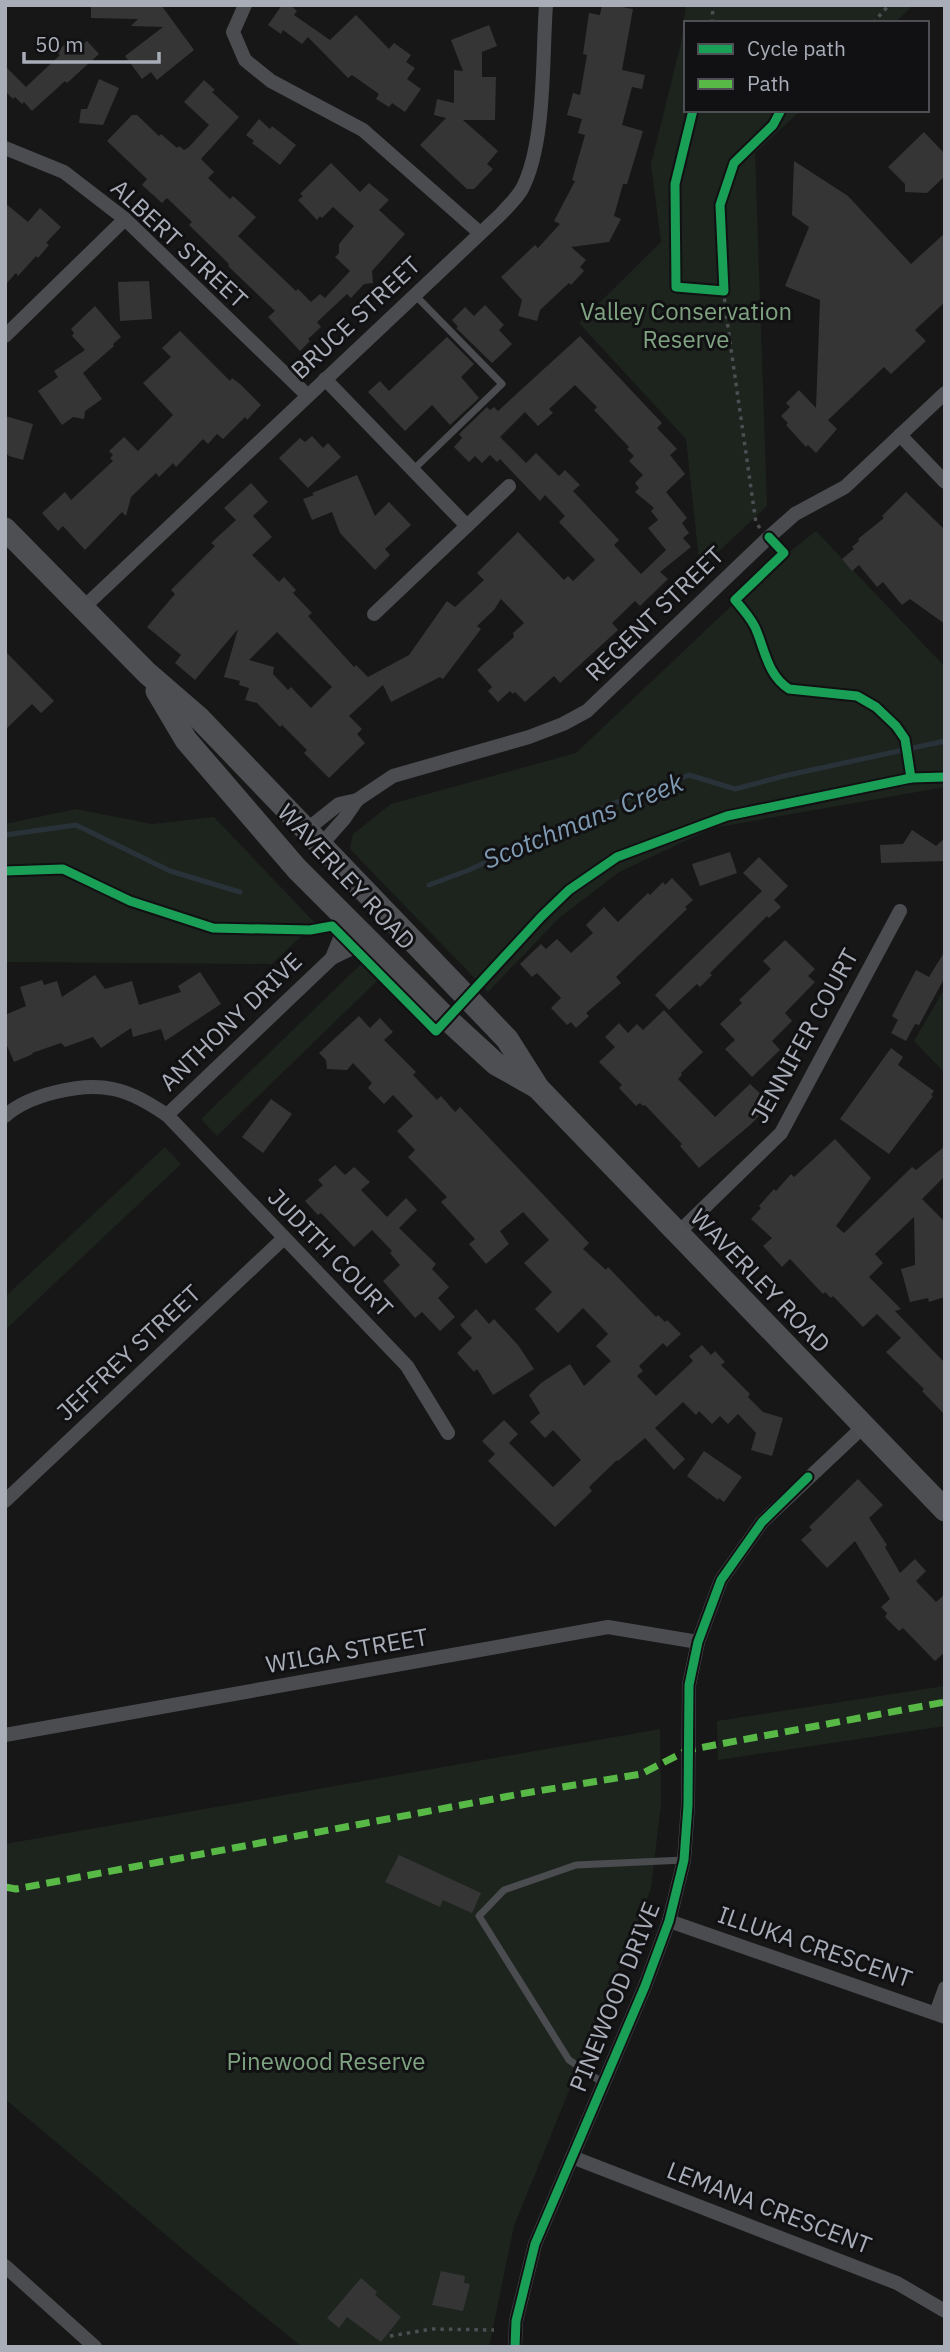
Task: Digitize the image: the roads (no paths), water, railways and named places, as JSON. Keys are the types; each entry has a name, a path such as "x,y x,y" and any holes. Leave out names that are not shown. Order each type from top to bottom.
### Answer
{"main road":[{"name":"WAVERLEY ROAD","path":"5,529 146,673 199,718 507,1039 538,1088 945,1510"},
{"name":"WAVERLEY ROAD","path":"146,673 186,740 292,863 367,941 496,1064 538,1088"},
{"path":"292,863 312,838"}],"street":[{"path":"245,5 233,32 245,60 271,80 363,130 480,233"},
{"name":"BRUCE STREET","path":"84,607 501,214 522,191 534,158 546,5"},
{"name":"ALBERT STREET","path":"5,148 64,172 125,219 307,395"},
{"path":"5,336 125,219"},
{"path":"325,379 467,526"},
{"name":"REGENT STREET","path":"312,838 339,804 357,800 393,776 529,737 587,711 769,537 795,514 845,487 945,393"},
{"path":"900,435 945,482"},
{"path":"374,614 509,486"},
{"name":"REGENT STREET","path":"312,838 344,819 357,800"},
{"name":"JENNIFER COURT","path":"678,1233 781,1133 900,911"},
{"name":"ANTHONY DRIVE","path":"332,958 347,921"},
{"name":"ANTHONY DRIVE","path":"5,1116 14,1108 65,1089 77,1088 112,1088 142,1099 167,1115 332,958 367,941"},
{"name":"JUDITH COURT","path":"167,1115 407,1366 448,1433"},
{"name":"JEFFREY STREET","path":"5,1501 284,1238"},
{"name":"PINEWOOD DRIVE","path":"515,2347 516,2321 536,2244 670,1921 684,1860 688,1805 689,1685 698,1642 721,1580 762,1522 864,1426"},
{"name":"WILGA STREET","path":"5,1735 608,1627 698,1642"},
{"name":"ILLUKA CRESCENT","path":"670,1921 940,2015"},
{"path":"940,2015 945,1988"},
{"name":"LEMANA CRESCENT","path":"572,2157 897,2283 945,2311"},
{"path":"5,2266 95,2347"}],"lane":[{"path":"414,295 502,384 414,469"},
{"path":"603,2083 569,2060 478,1916 504,1890 576,1865 684,1860"}],"waterway":[{"name":"Scotchmans Creek","path":"429,885 469,870 612,804 689,775 735,789 945,741"},
{"name":"Scotchmans Creek","path":"5,835 76,825 170,871 240,892"}],"park label":[{"name":"Valley Conservation Reserve","path":"686,326"},
{"name":"Pinewood Reserve","path":"326,2062"}]}
